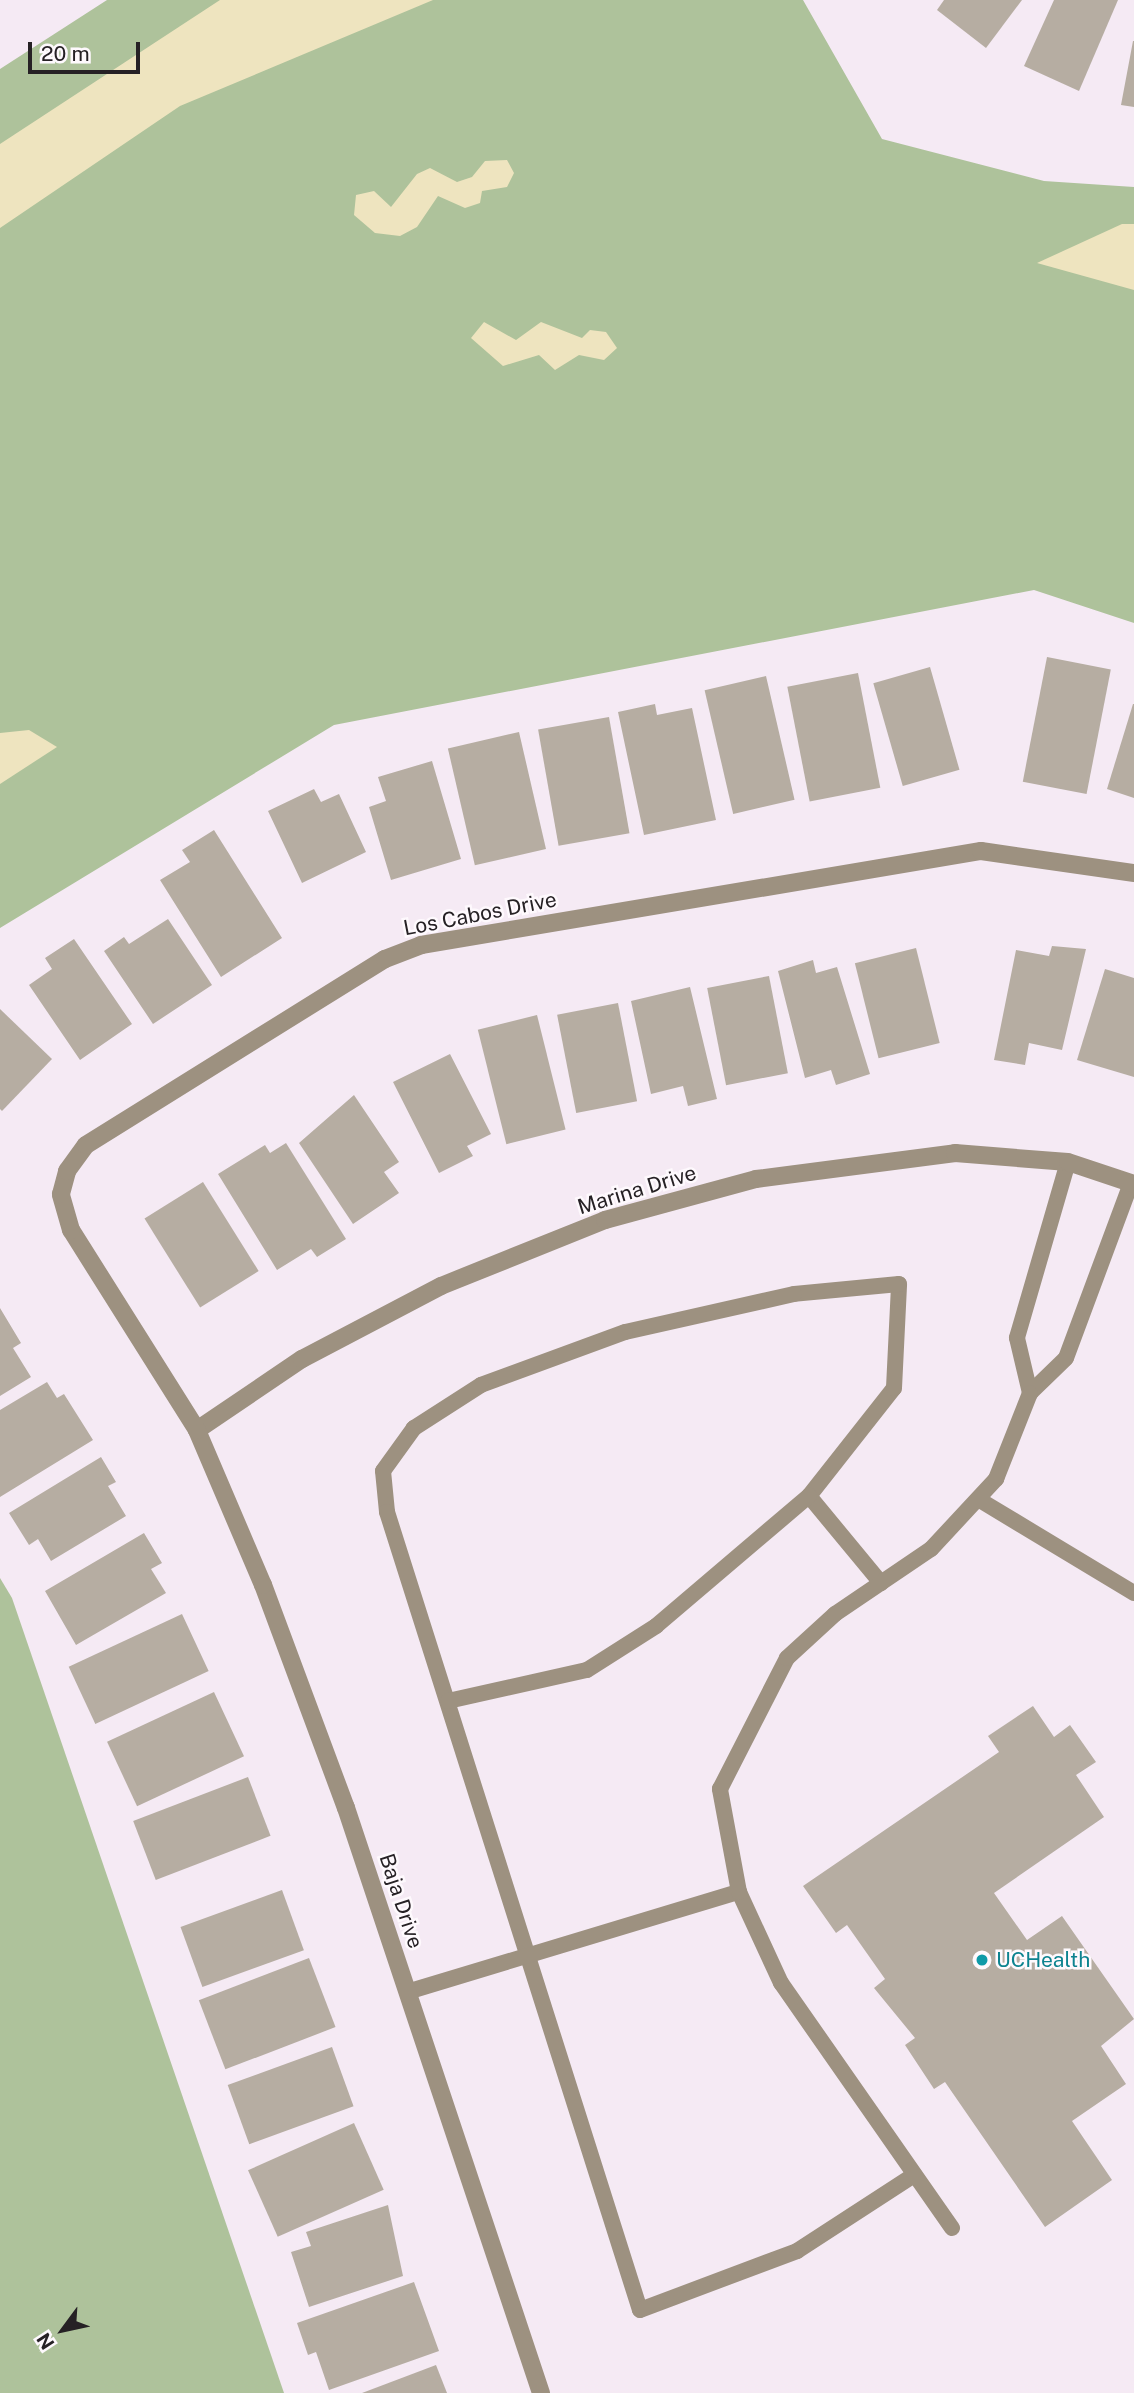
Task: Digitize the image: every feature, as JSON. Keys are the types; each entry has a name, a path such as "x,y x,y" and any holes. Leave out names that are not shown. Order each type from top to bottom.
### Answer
{"street":[{"name":"Los Cabos Drive","path":"197,1430 71,1230 61,1194 67,1171 86,1145 385,959 421,945 981,851 1134,873"},
{"name":"Marina Drive","path":"197,1430 302,1359 441,1286 606,1220 756,1180 955,1153 1068,1163 1132,1184"},
{"name":"Baja Drive","path":"197,1430 263,1585 407,1992 541,2393"}],"lane":[{"path":"1030,1393 1017,1338 1068,1163"},
{"path":"952,2228 781,1983 739,1892 720,1789 787,1658 881,1583 931,1549 996,1479 1030,1393 1066,1358 1132,1184"},
{"path":"448,1701 587,1670 656,1626 809,1496 894,1388 899,1284 794,1294 625,1332 481,1385 414,1428 383,1471 387,1511 640,2310 797,2251 914,2175"},
{"path":"809,1496 881,1583"},
{"path":"978,1499 1134,1592"},
{"path":"407,1992 528,1958 739,1892"}],"green space":[{"path":"107,0 803,0 882,139 1044,181 1134,187 1134,623 1034,590 334,725 0,928 0,69"},
{"path":"0,1578 12,1598 284,2393 0,2393"}],"sand":[{"path":"220,0 433,0 180,106 0,228 0,144"},
{"path":"507,160 514,173 507,187 482,191 480,203 465,208 438,196 417,227 400,236 375,233 354,215 356,195 374,191 391,207 417,174 430,168 457,182 472,177 485,161"},
{"path":"1122,224 1134,224 1134,290 1037,263"},
{"path":"484,322 516,340 541,322 582,338 590,330 606,332 617,348 604,360 579,355 555,370 539,355 503,366 471,338"},
{"path":"29,730 57,747 0,784 0,733"}],"building":[{"path":"944,0 1022,0 986,48 937,10"},
{"path":"1054,0 1118,0 1079,91 1024,66"},
{"path":"1134,41 1134,107 1121,105"},
{"path":"1047,657 1111,669 1087,794 1023,782"},
{"path":"930,667 959,770 903,786 873,683"},
{"path":"858,673 880,788 810,802 787,687"},
{"path":"766,676 795,800 733,814 705,690"},
{"path":"655,704 657,715 692,708 716,820 644,835 618,712"},
{"path":"1134,704 1134,798 1107,789"},
{"path":"609,717 629,833 559,846 538,730"},
{"path":"519,732 546,849 475,865 448,748"},
{"path":"432,761 461,859 391,880 369,807 386,801 378,777"},
{"path":"314,789 321,802 339,794 366,852 302,883 268,811"},
{"path":"214,830 282,938 221,977 160,880 190,862 182,850"},
{"path":"168,919 212,985 153,1024 104,951 124,937 129,944"},
{"path":"74,939 132,1024 80,1060 29,985 52,969 45,958"},
{"path":"1052,946 1086,949 1062,1050 1029,1043 1025,1065 994,1060 1016,950 1049,956"},
{"path":"916,948 940,1043 879,1058 855,963"},
{"path":"813,960 816,973 837,967 870,1074 836,1085 831,1070 805,1078 778,971"},
{"path":"1105,969 1134,978 1134,1077 1077,1060"},
{"path":"769,976 788,1073 726,1085 707,988"},
{"path":"690,987 717,1099 688,1106 683,1086 651,1094 631,1001"},
{"path":"618,1003 637,1101 576,1113 557,1015"},
{"path":"0,1009 52,1059 2,1111 0,1109"},
{"path":"537,1015 566,1129 506,1144 478,1030"},
{"path":"450,1054 491,1134 467,1146 473,1156 439,1173 393,1082"},
{"path":"354,1095 399,1162 384,1172 399,1193 353,1224 299,1143"},
{"path":"286,1143 346,1239 317,1257 311,1249 277,1270 218,1174 265,1145 270,1153"},
{"path":"203,1182 259,1271 200,1308 144,1219"},
{"path":"0,1308 21,1343 13,1348 31,1377 0,1396"},
{"path":"47,1382 57,1398 64,1394 93,1440 0,1497 0,1410"},
{"path":"101,1457 116,1482 108,1486 126,1516 51,1561 38,1539 29,1545 9,1513"},
{"path":"144,1533 162,1563 151,1569 166,1593 76,1645 45,1591"},
{"path":"182,1614 209,1671 95,1724 69,1667"},
{"path":"214,1692 244,1756 137,1806 107,1742"},
{"name":"UCHealth","path":"1033,1706 1054,1737 1070,1725 1096,1762 1076,1775 1104,1817 994,1893 1027,1940 1062,1916 1134,2019 1101,2046 1126,2084 1072,2121 1112,2180 1045,2227 945,2082 934,2089 905,2045 915,2038 874,1988 885,1979 847,1925 836,1933 803,1886 999,1752 988,1736"},
{"path":"248,1777 271,1836 156,1880 133,1821"},
{"path":"282,1890 304,1950 202,1987 181,1927"},
{"path":"309,1958 336,2027 225,2069 199,2000"},
{"path":"332,2047 354,2106 249,2144 228,2085"},
{"path":"354,2123 384,2190 278,2237 248,2170"},
{"path":"388,2205 403,2276 309,2307 291,2252 311,2246 306,2232"},
{"path":"414,2282 439,2351 329,2390 316,2352 308,2355 297,2323"},
{"path":"436,2365 447,2393 362,2393"}],"place":[{"name":"UCHealth","path":"982,1960"}]}
